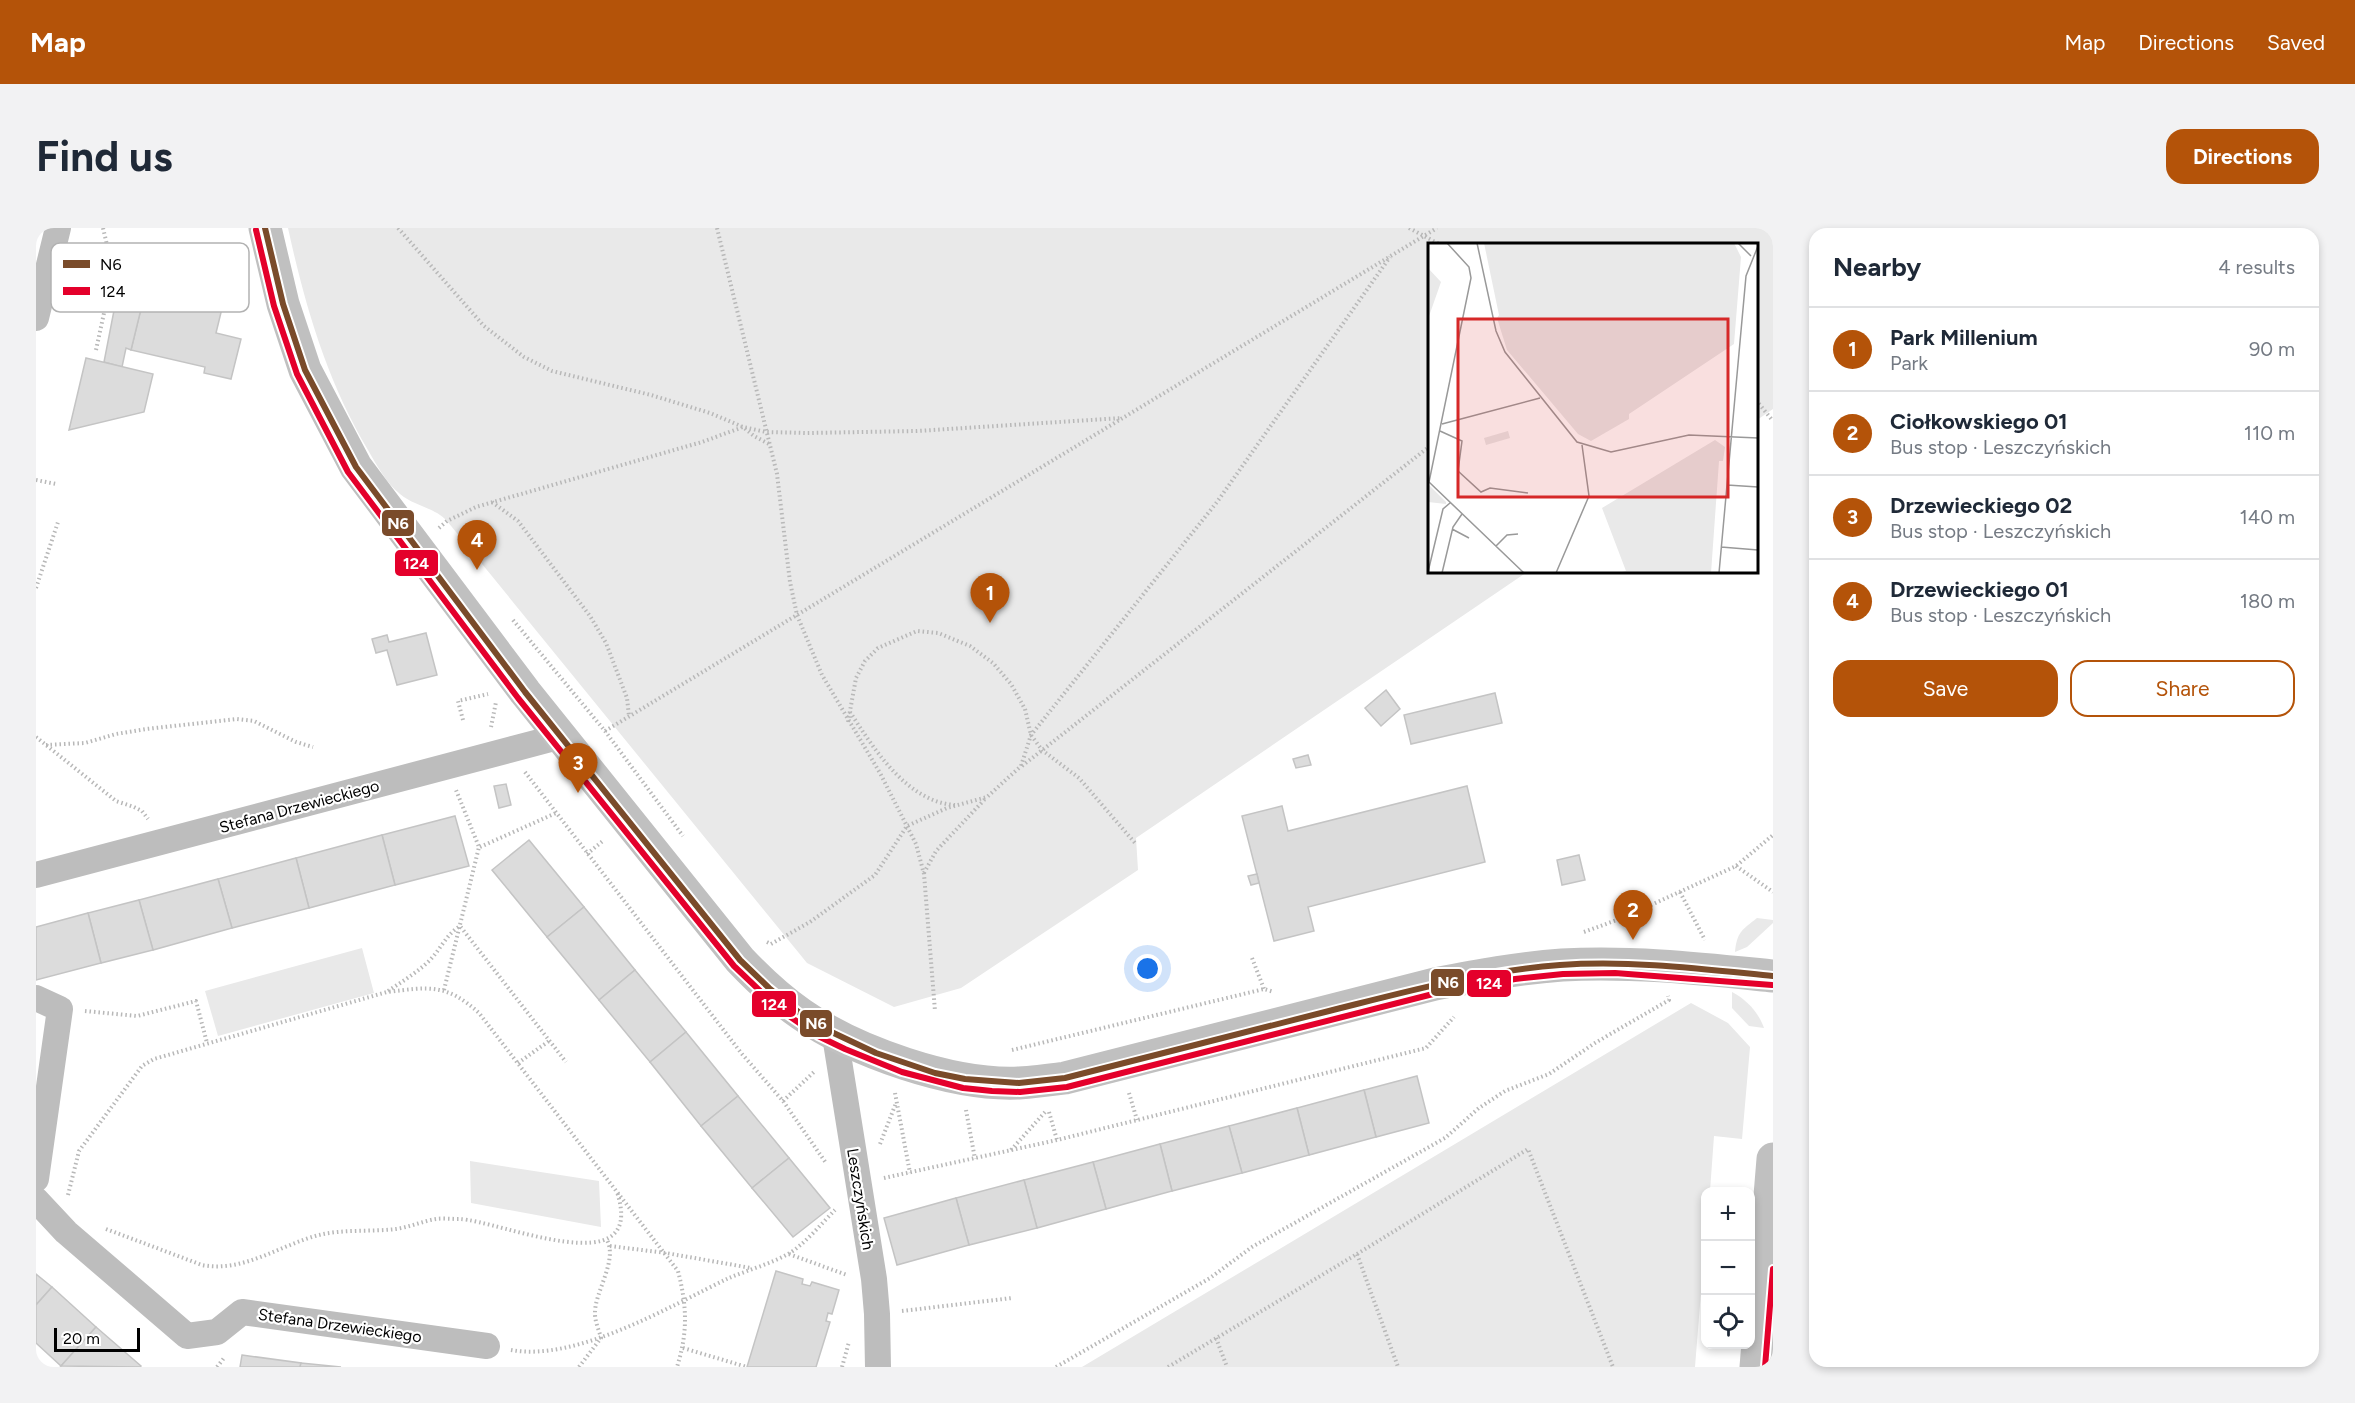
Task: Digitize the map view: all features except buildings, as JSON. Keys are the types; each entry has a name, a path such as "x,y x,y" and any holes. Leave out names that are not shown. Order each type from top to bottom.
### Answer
{"street":[{"path":"54,243 58,228"},
{"path":"265,228 283,304 305,370 356,467 452,597 740,960 771,992 801,1015 835,1036 886,1057 940,1074 1018,1083 1065,1078 1435,984 1489,973 1564,965 1633,965 1773,976"},
{"path":"36,318 51,255"},
{"name":"Stefana Drzewieckiego","path":"36,875 562,736"},
{"path":"36,998 60,1009 36,1179"},
{"name":"Leszczyńskich","path":"835,1036 874,1280 878,1364"},
{"path":"1756,1367 1773,1159"},
{"name":"Stefana Drzewieckiego","path":"36,1200 66,1232 187,1336 217,1332 242,1312 487,1346"}],"path":[{"path":"103,228 107,243"},
{"path":"398,228 484,326 524,357 552,371 651,395 710,413 743,427 766,432 807,433 917,431 1124,418"},
{"path":"717,228 777,474 790,582 797,615 822,675 880,773 916,844 924,874 935,1011"},
{"path":"1409,228 1437,243"},
{"path":"605,731 1437,228"},
{"path":"1021,766 1031,735 1217,502 1390,257"},
{"path":"46,275 51,276"},
{"path":"96,350 104,312"},
{"path":"1758,402 1773,421"},
{"path":"743,427 769,444"},
{"path":"438,528 457,516 492,501 702,442 743,427"},
{"path":"924,874 936,850 987,797 1021,766 1428,448"},
{"path":"36,480 56,484"},
{"path":"492,501 518,521 590,616 606,643 627,698 629,716"},
{"path":"36,588 58,522"},
{"path":"430,522 446,537"},
{"path":"510,617 605,731 689,844"},
{"path":"848,722 856,678 865,661 878,648 899,637 918,631 938,633 970,646 993,663 1011,684 1025,709 1031,735 1042,750 1079,778 1135,843"},
{"path":"463,720 458,701 489,693"},
{"path":"850,711 868,740 915,790 932,801 960,805"},
{"path":"46,745 85,743 116,734 146,729 237,719 254,721 296,742 313,747"},
{"path":"36,737 116,801 142,811 154,827 159,843"},
{"path":"524,770 742,1054 783,1101 829,1166"},
{"path":"444,990 479,847 455,788"},
{"path":"763,940 771,944 810,922 875,875 907,826 987,797"},
{"path":"479,847 556,813"},
{"path":"1580,934 1588,929 1625,917 1736,866 1773,835"},
{"path":"587,854 596,847"},
{"path":"1736,866 1773,892"},
{"path":"1680,892 1710,948"},
{"path":"387,992 418,971 434,956 448,935 460,926"},
{"path":"460,926 566,1062"},
{"path":"1012,1050 1264,989 1252,958"},
{"path":"71,1202 68,1195 78,1151 142,1066 154,1059 387,992 417,988 444,990 462,998 479,1013 666,1252 678,1271 685,1299 683,1348 677,1367"},
{"path":"1056,1367 1210,1278 1252,1247 1445,1138 1479,1108 1505,1091 1549,1074 1595,1043 1669,1000 1668,993"},
{"path":"60,1009 137,1016 196,1001 207,1043"},
{"path":"487,1346 526,1353 564,1348 601,1338 752,1268 789,1254 845,1201 859,1184 1011,1151 1426,1048 1454,1017"},
{"path":"518,1063 549,1041"},
{"path":"783,1101 822,1066"},
{"path":"894,1086 910,1173"},
{"path":"1129,1093 1137,1120"},
{"path":"966,1110 975,1159"},
{"path":"1011,1151 1047,1110 1056,1140"},
{"path":"1168,1367 1528,1149 1613,1367"},
{"path":"99,1226 202,1265 217,1268 233,1266 320,1235 397,1229 436,1219 463,1219 576,1244 608,1240 617,1231 621,1222 622,1211 617,1192"},
{"path":"601,1338 595,1314 605,1280 610,1246 608,1240"},
{"path":"610,1246 666,1252 752,1268"},
{"path":"789,1254 861,1280 874,1280"},
{"path":"1358,1254 1398,1367"},
{"path":"877,1314 1012,1298"},
{"path":"579,1367 601,1338"},
{"path":"1216,1338 1227,1367"},
{"path":"683,1348 747,1367"}],"shaded area":[{"path":"288,228 1773,228 1773,409 1758,419 1758,243 1428,243 1428,573 1526,573 1136,838 1138,870 961,988 894,1007 807,963 447,521 395,490 353,424 329,370 302,286"},
{"path":"1757,918 1773,920 1773,923 1747,947 1735,952 1741,932"},
{"path":"362,948 374,993 218,1036 205,991"},
{"path":"1732,992 1751,1007 1764,1028 1749,1026 1732,1008"},
{"path":"1691,1003 1728,1023 1750,1047 1742,1139 1714,1136 1710,1187 1701,1187 1701,1293 1695,1367 1082,1367"},
{"path":"470,1161 599,1181 601,1227 471,1203"}],"transit line":[{"name":"N6","path":"265,228 283,304 305,370 356,467 525,692 740,960 769,988 801,1014 823,1028 876,1053 935,1073 965,1079 1019,1083 1065,1078 1415,990 1501,972 1560,965 1613,964 1667,966 1773,976"},
{"name":"124","path":"256,230 274,306 297,374 348,472 518,698 734,966 779,1009 818,1036 902,1072 963,1088 1020,1092 1067,1087 1437,993 1515,979 1563,974 1615,973 1772,985"},
{"name":"124","path":"1765,1367 1773,1269"}],"place":[{"name":"Drzewieckiego 01","path":"477,570"},
{"name":"Park Millenium","path":"990,623"},
{"name":"Drzewieckiego 02","path":"578,793"},
{"name":"Ciołkowskiego 01","path":"1633,940"}]}
